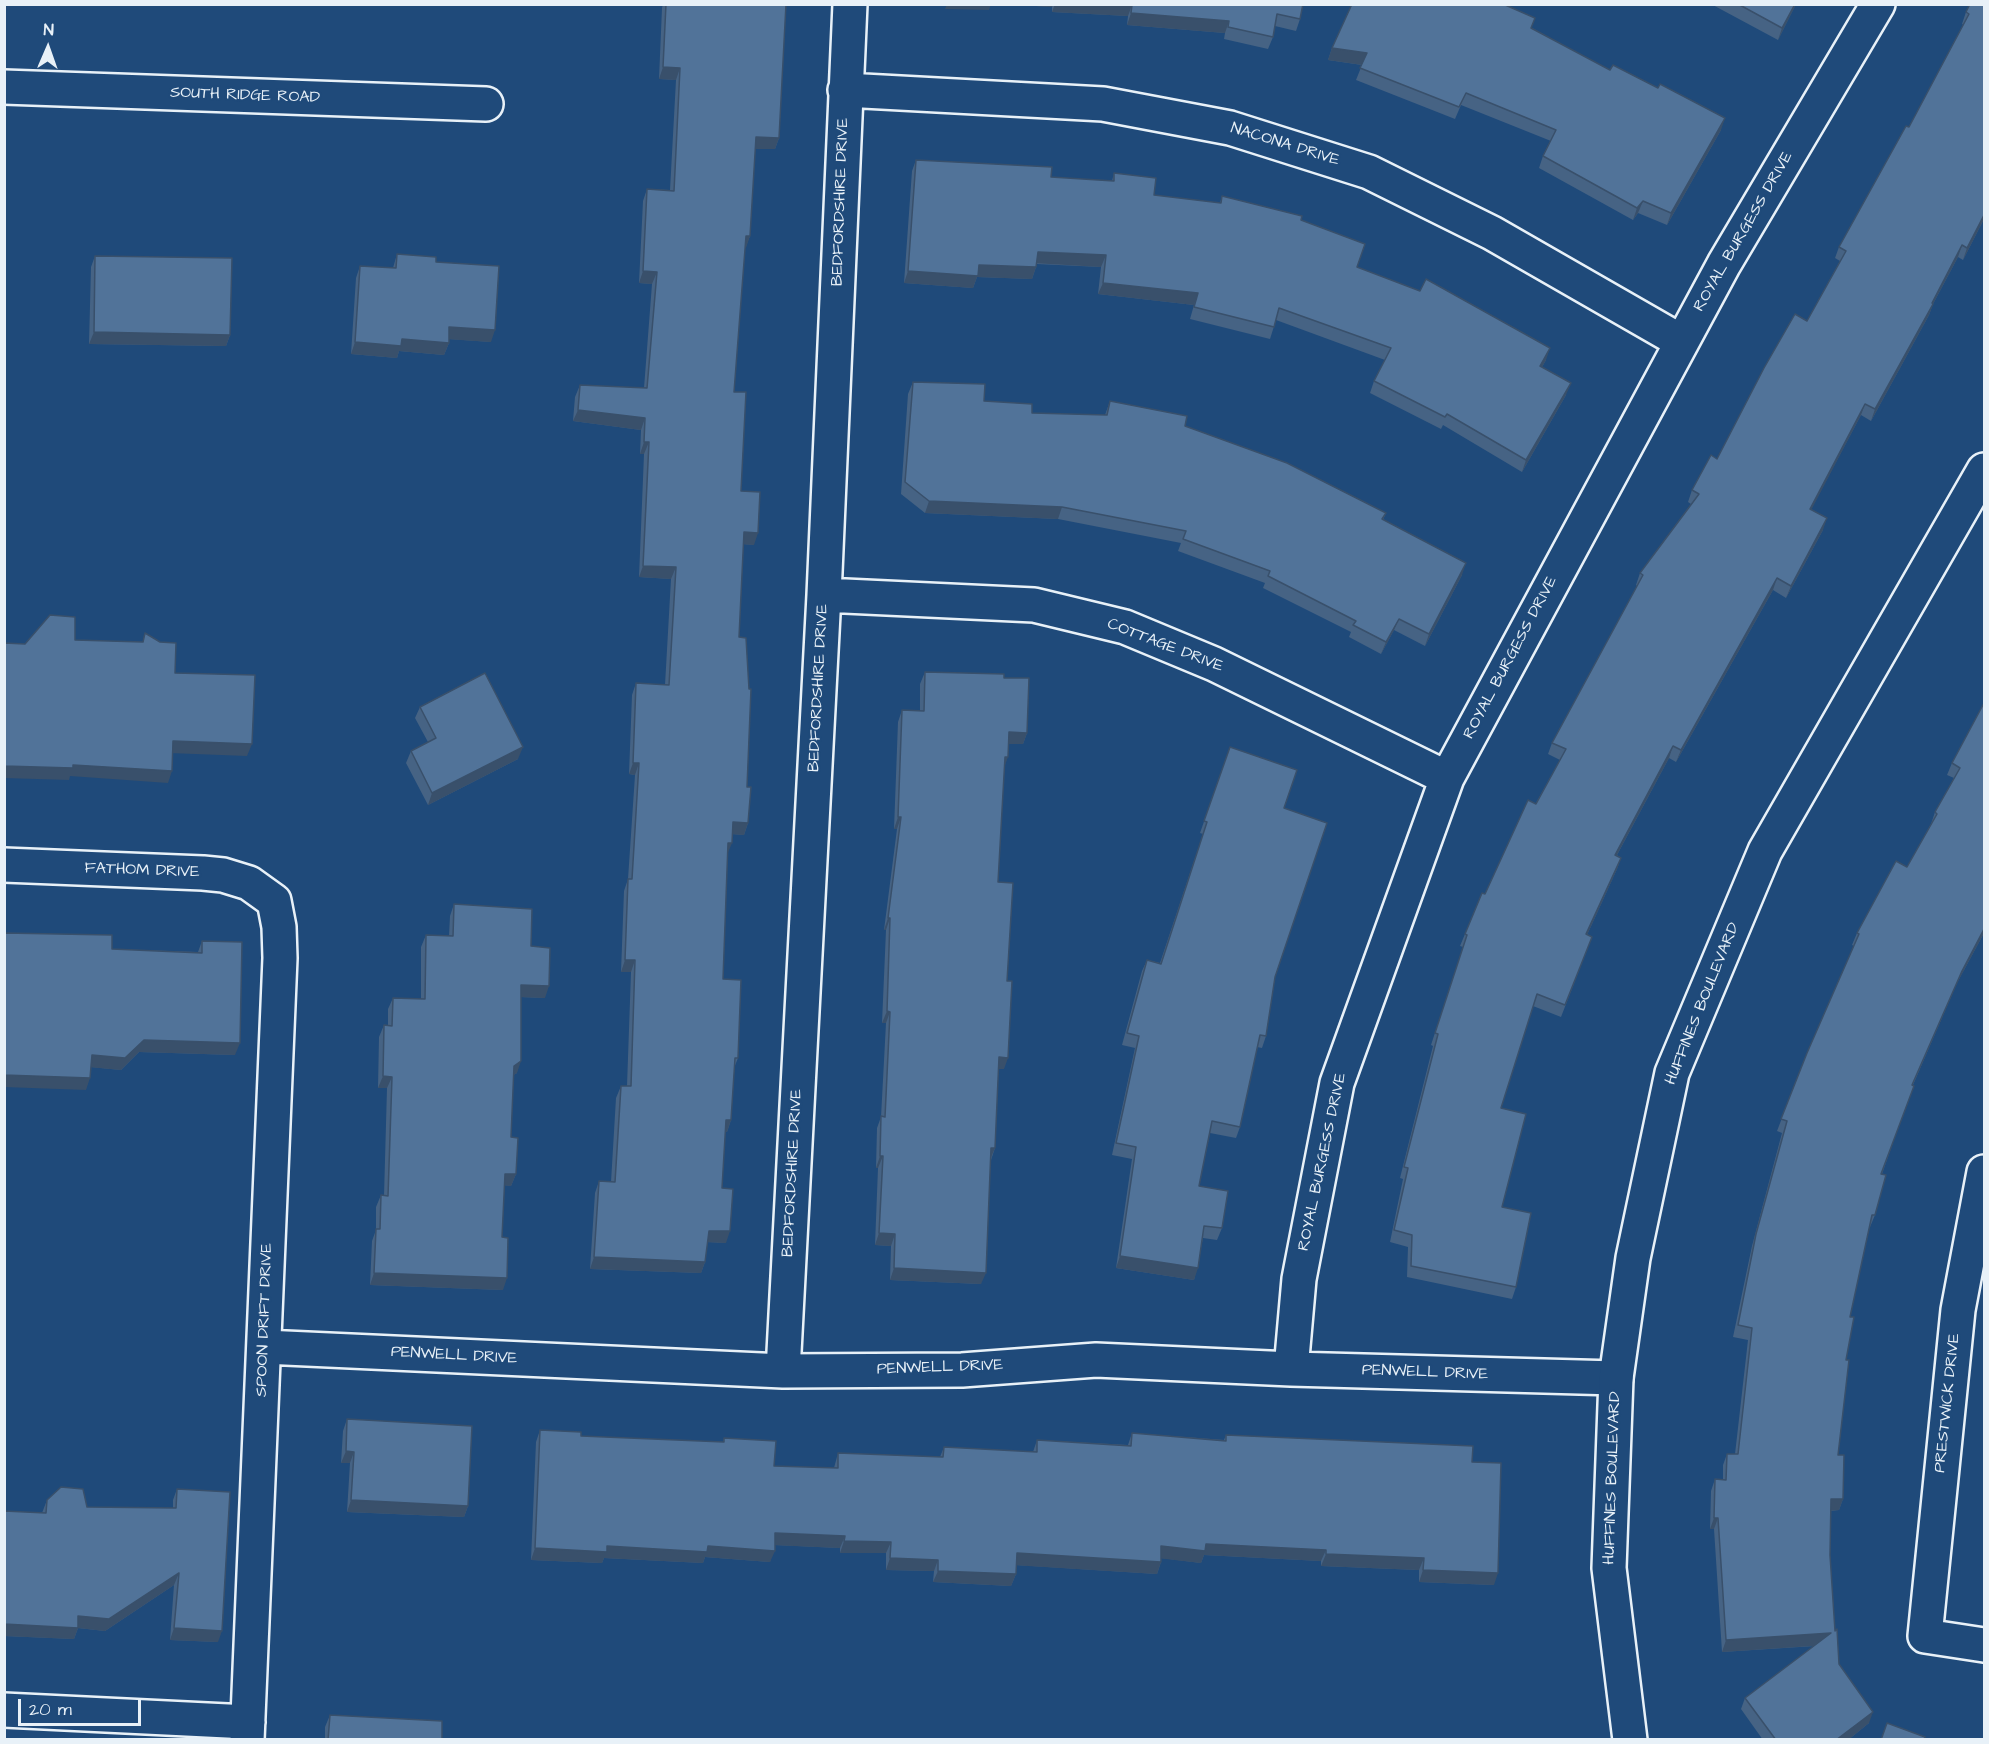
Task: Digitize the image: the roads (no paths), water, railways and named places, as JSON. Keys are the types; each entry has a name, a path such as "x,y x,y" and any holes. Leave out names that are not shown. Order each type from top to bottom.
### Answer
{"street":[{"name":"BEDFORDSHIRE DRIVE","path":"783,1371 824,595 850,4"},
{"name":"ROYAL BURGESS DRIVE","path":"1290,1369 1299,1279 1337,1083 1447,778 1724,264 1878,4"},
{"name":"SOUTH RIDGE ROAD","path":"4,87 486,104"},
{"name":"NACONA DRIVE","path":"845,90 1103,104 1230,128 1369,172 1492,233 1682,342"},
{"name":"HUFFINES BOULEVARD","path":"1630,1740 1610,1568 1616,1378 1633,1258 1672,1073 1765,851 1984,470"},
{"name":"COTTAGE DRIVE","path":"824,595 1034,605 1125,627 1214,664 1447,778"},
{"name":"FATHOM DRIVE","path":"4,865 223,875 249,883 274,900"},
{"name":"SPOON DRIFT DRIVE","path":"247,1731 280,958 279,927 274,900"},
{"name":"PRESTWICK DRIVE","path":"1984,1172 1958,1310 1925,1636 1984,1645"},
{"name":"PENWELL DRIVE","path":"264,1347 783,1371 962,1370 1096,1360 1290,1369 1616,1378"},
{"path":"4,1710 247,1731"}]}
